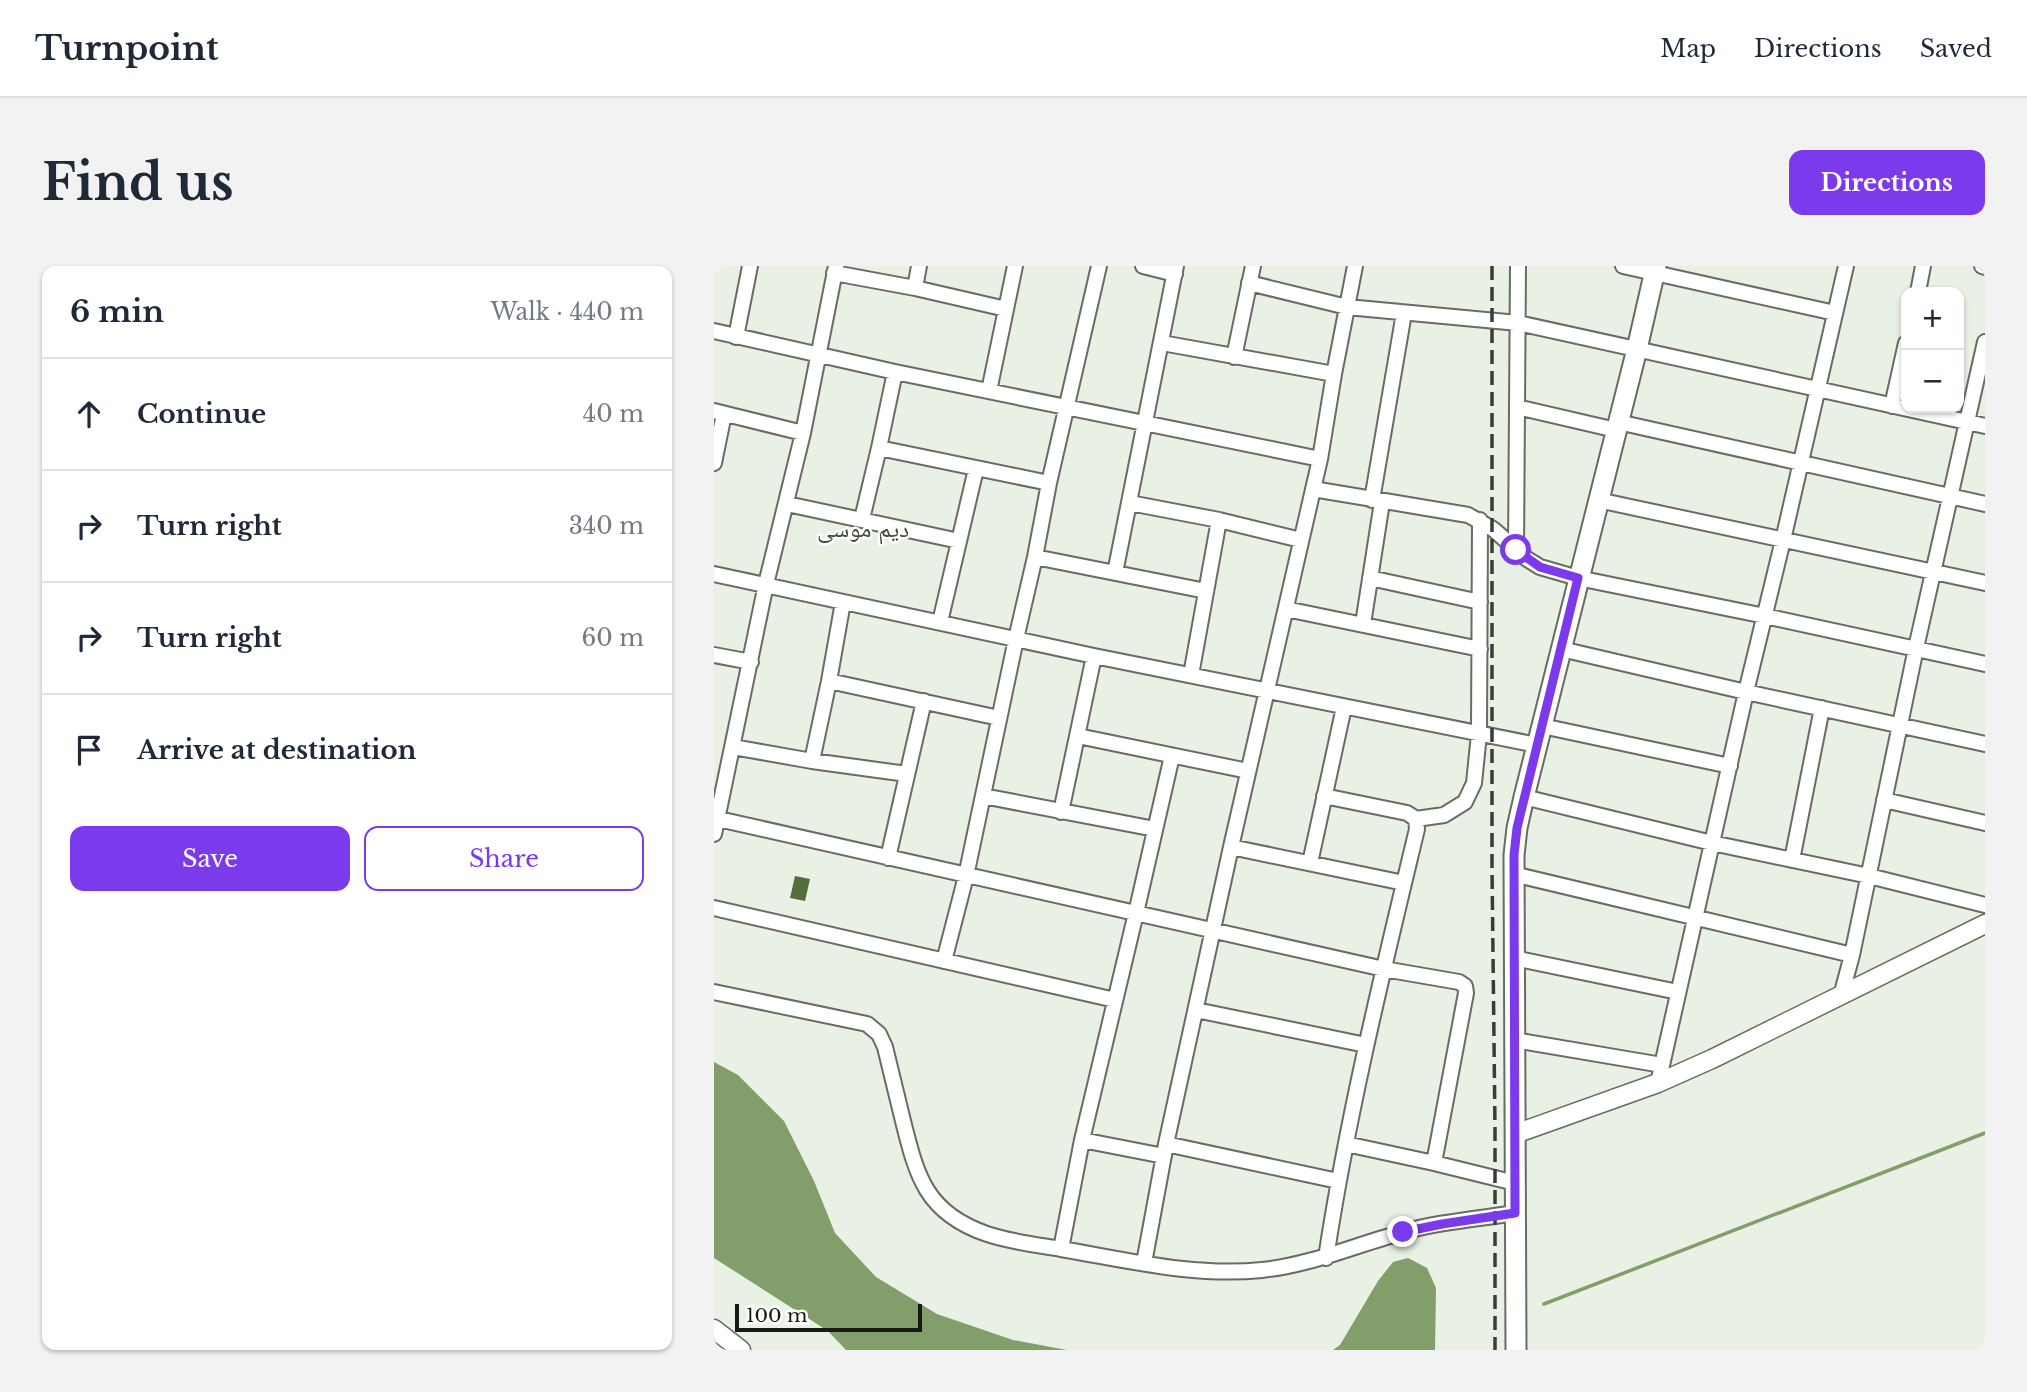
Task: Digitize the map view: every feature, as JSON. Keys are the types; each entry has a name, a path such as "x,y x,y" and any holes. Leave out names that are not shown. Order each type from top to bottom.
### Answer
{"main road":[{"path":"1516,1350 1513,874 1517,828 1655,269"}],"street":[{"path":"736,337 750,266"},
{"path":"915,288 919,266"},
{"path":"989,391 1015,266"},
{"path":"944,961 966,876 1049,483 1099,266"},
{"path":"1115,573 1176,270 1143,266"},
{"path":"1234,357 1253,266"},
{"path":"1144,1263 1165,1150 1213,929 1320,459 1355,266"},
{"path":"1516,550 1518,266"},
{"path":"1623,266 1655,269 1835,313"},
{"path":"1660,1074 1846,266"},
{"path":"1918,287 1923,266"},
{"path":"714,834 766,584 803,433 835,269 1006,309"},
{"path":"1249,283 1347,307 1517,323 1985,426"},
{"path":"1363,624 1377,501 1404,313"},
{"path":"714,331 895,372 1320,459"},
{"path":"1162,343 1334,374"},
{"path":"1841,996 1985,344"},
{"path":"1892,406 1904,350"},
{"path":"862,519 895,372"},
{"path":"1517,407 1800,462 1985,504"},
{"path":"714,463 719,413 803,433"},
{"path":"879,448 1049,483"},
{"path":"940,622 976,469"},
{"path":"1313,489 1468,515 1493,529 1540,567 1578,578 1985,664"},
{"path":"1598,500 1985,583"},
{"path":"1130,503 1219,520 1301,540"},
{"path":"787,504 959,541"},
{"path":"1191,675 1219,520"},
{"path":"1324,796 1407,813 1416,818 1444,815 1465,802 1474,783 1479,734 1480,520"},
{"path":"1035,557 1206,591"},
{"path":"714,574 1094,656 1537,745"},
{"path":"1370,578 1480,602"},
{"path":"812,761 843,602"},
{"path":"1286,609 1480,649"},
{"path":"1560,649 1985,744"},
{"path":"714,655 751,663"},
{"path":"1061,812 1094,656"},
{"path":"829,681 999,718"},
{"path":"888,858 924,701"},
{"path":"1310,863 1344,706"},
{"path":"1791,860 1822,708"},
{"path":"1542,726 1730,766"},
{"path":"1078,736 1248,771"},
{"path":"733,747 907,774"},
{"path":"1061,1249 1082,1140 1172,756"},
{"path":"983,796 1155,829"},
{"path":"1524,797 1985,905"},
{"path":"1884,800 1985,823"},
{"path":"1326,1258 1338,1181 1366,1045 1417,829 1416,818"},
{"path":"716,819 1384,968 1459,982 1465,986 1466,993 1434,1164"},
{"path":"1231,847 1404,883"},
{"path":"1513,874 1852,955"},
{"path":"714,908 1115,1000"},
{"path":"1515,1134 1660,1074 1755,1039 1985,924"},
{"path":"1514,958 1678,992"},
{"path":"714,992 867,1024 879,1034 885,1047 912,1160 923,1185 942,1209 963,1224 987,1234 1192,1271 1231,1272 1285,1267 1326,1258 1403,1232 1515,1213"},
{"path":"1196,1010 1366,1045"},
{"path":"1514,1040 1660,1074"},
{"path":"1082,1140 1165,1150 1338,1181"},
{"path":"1346,1144 1515,1183"},
{"path":"714,1329 741,1350"}],"shaded area":[{"path":"714,1062 738,1075 784,1121 814,1181 835,1233 876,1277 937,1314 1013,1340 1067,1350 846,1350 828,1331 714,1258"},
{"path":"1408,1258 1427,1268 1436,1288 1435,1350 1333,1350 1340,1345 1378,1281 1393,1262"}],"building":[{"path":"795,876 810,879 805,901 790,898"}],"waterway":[{"path":"1544,1304 1985,1133"}],"railway":[{"path":"1492,266 1495,1350"}],"district":[{"name":"ديم موسى","path":"863,529"}],"route":[{"path":"1403,1232 1515,1213 1514,855 1517,828 1578,578 1540,567 1516,550"}]}
